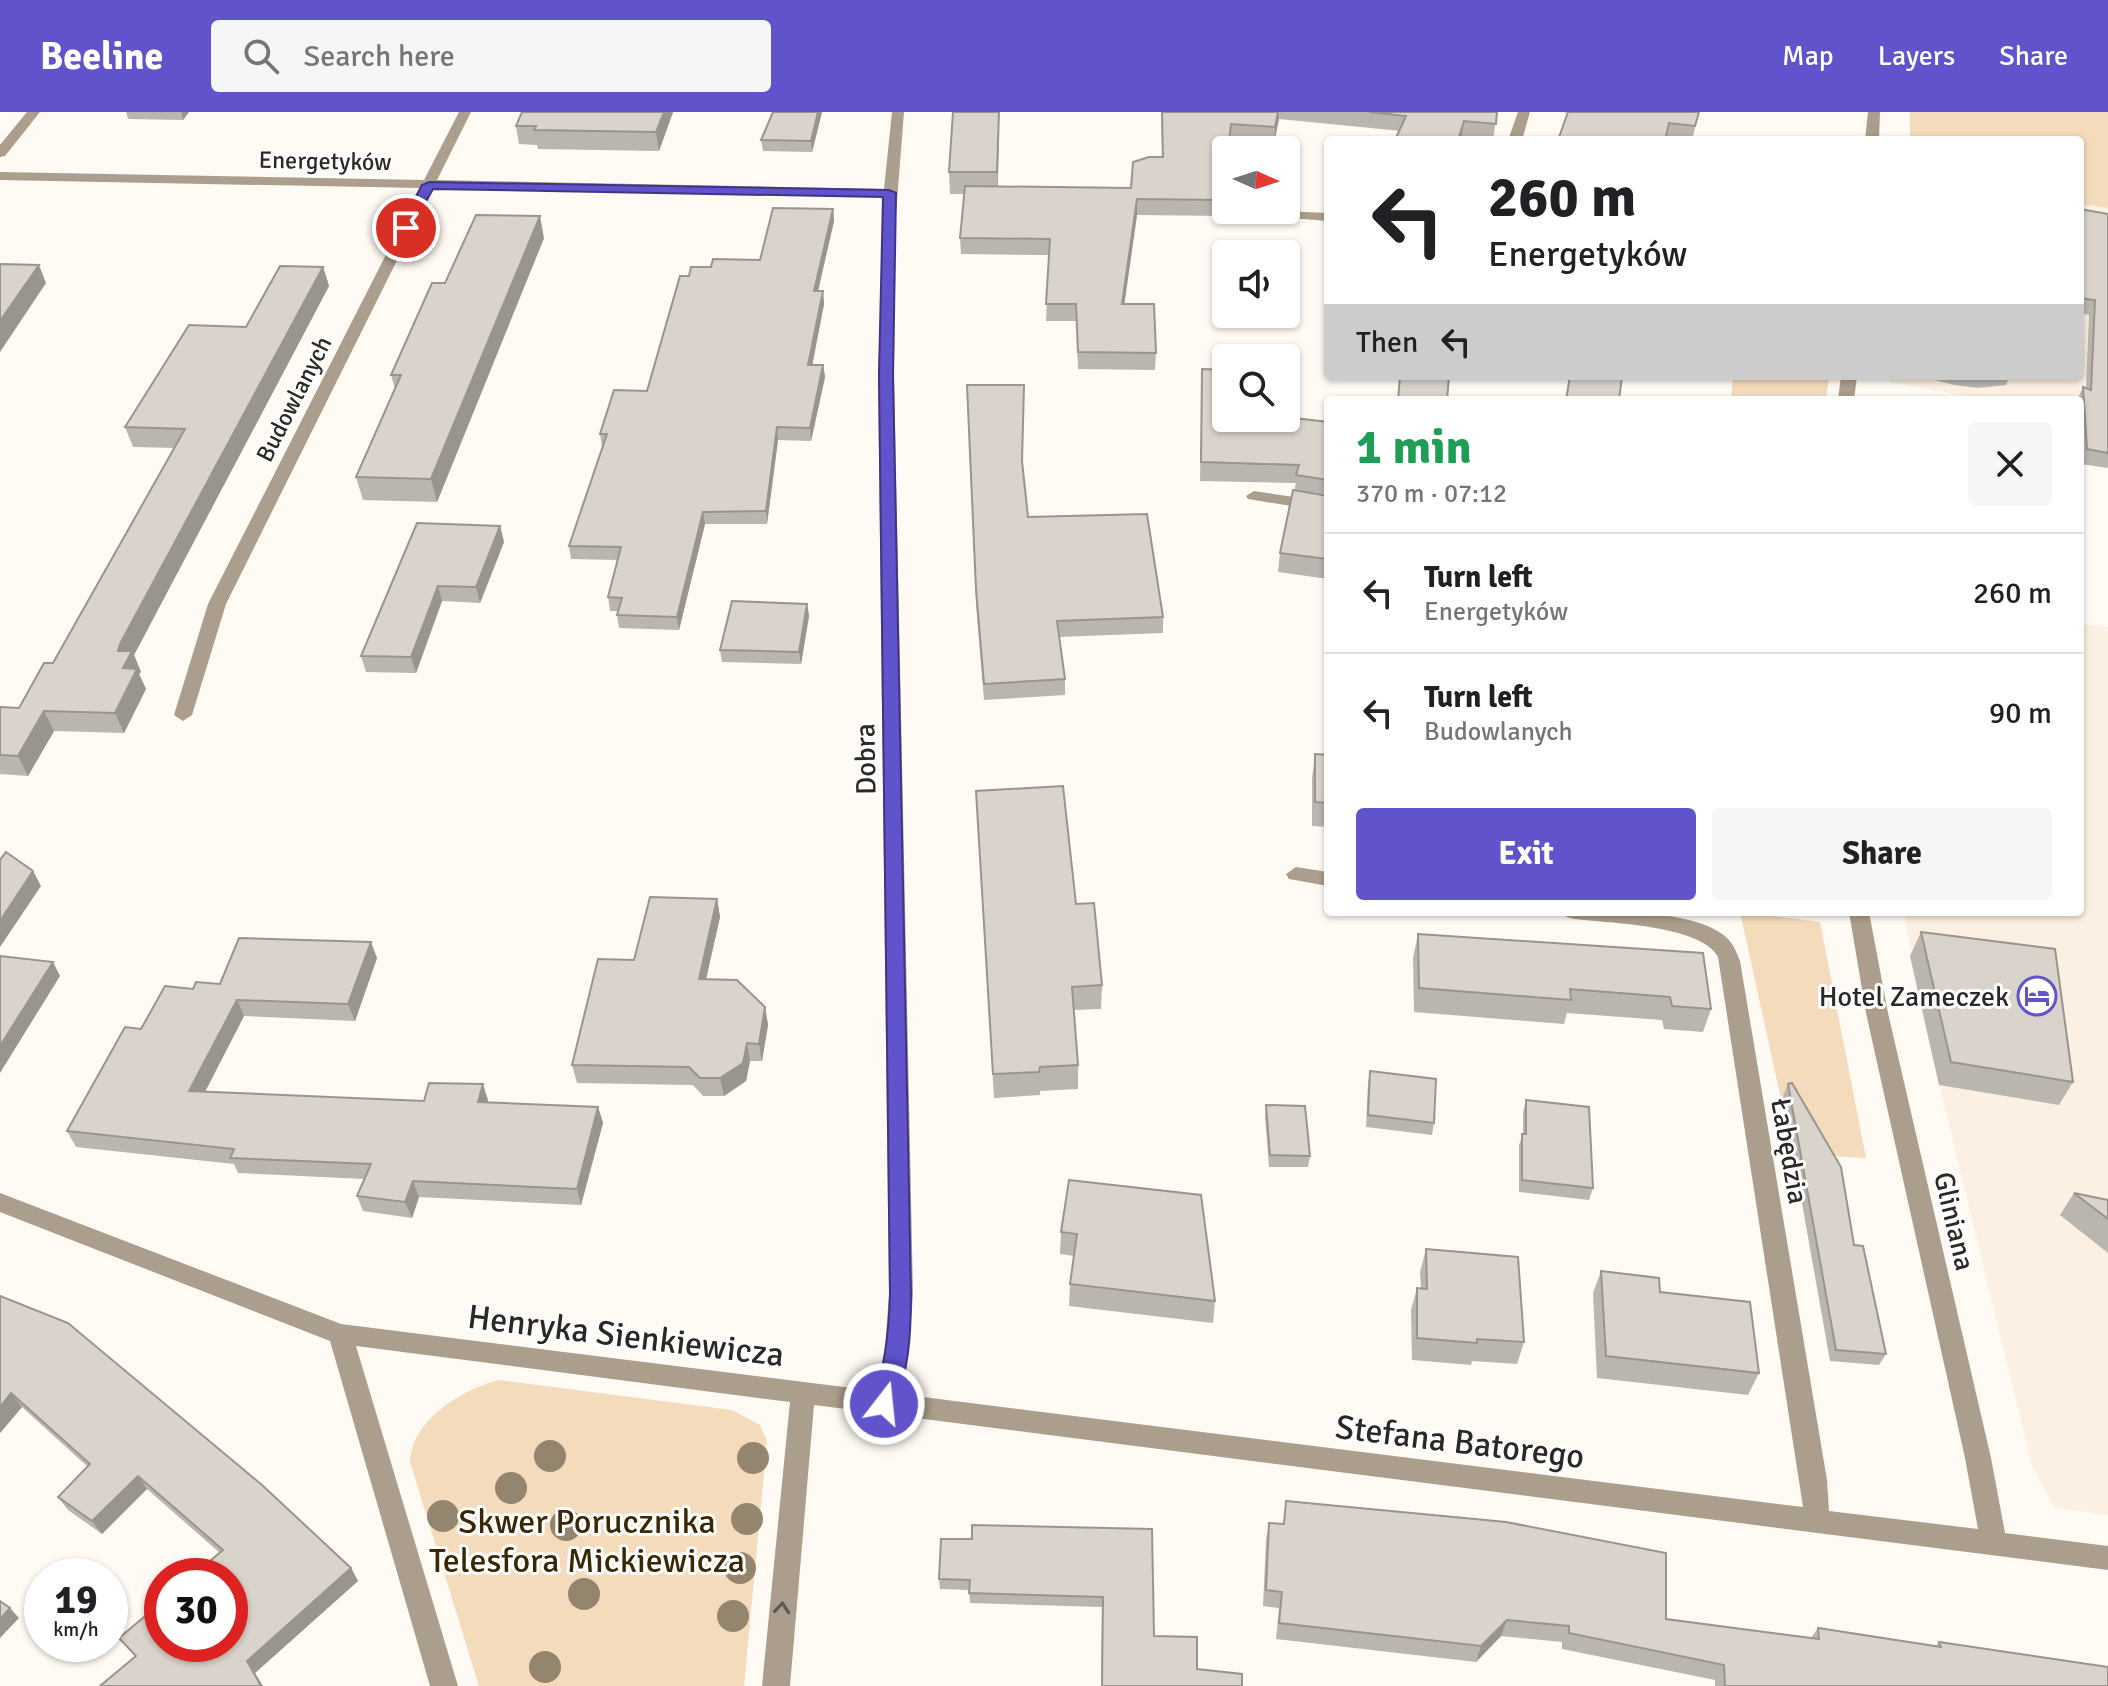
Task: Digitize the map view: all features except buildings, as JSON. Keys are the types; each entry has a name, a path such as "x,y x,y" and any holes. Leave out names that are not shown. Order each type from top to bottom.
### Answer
{"street":[{"path":"0,153 34,112"},
{"name":"Budowlanych","path":"183,715 217,604 465,112"},
{"name":"Dobra","path":"884,1404 894,1372 901,1303 886,375 889,193 898,112"},
{"path":"1516,136 1524,112"},
{"path":"1872,136 1874,112"},
{"name":"Energetyków","path":"0,176 889,193"},
{"path":"1300,215 1324,217"},
{"path":"1254,496 1324,506"},
{"path":"1296,874 1324,878"},
{"name":"Łabędzia","path":"1603,916 1681,927 1706,935 1722,945 1730,961 1812,1464 1817,1520"},
{"name":"Gliniana","path":"1860,916 1877,1013 1978,1458 1994,1544"},
{"name":"Henryka Sienkiewicza","path":"0,1202 340,1334 803,1393 776,1686"},
{"path":"340,1334 444,1686"},
{"name":"Stefana Batorego","path":"803,1393 2108,1558"}],"shaded area":[{"path":"2084,205 2108,208 2108,421 2084,403 2084,396 1968,396 1890,382 2084,380"},
{"path":"2084,624 2108,627 2108,1515 2055,1508 2032,1466 1926,1030 1905,916 2084,916"}],"green space":[{"path":"1910,112 2108,112 2108,208 2084,205 2084,136 1910,136"},
{"path":"1733,380 1828,380 1826,396 1731,396"},
{"path":"1741,916 1820,922 1866,1158 1793,1154"},
{"name":"Skwer Porucznika Telesfora Mickiewicza","path":"499,1380 732,1410 760,1425 767,1441 744,1686 479,1686 410,1462 419,1433 429,1420 455,1399"}],"place":[{"name":"Hotel Zameczek","path":"2037,996"}],"route":[{"path":"406,228 429,185 889,193 886,375 901,1294 900,1334 894,1372 884,1404"}]}
